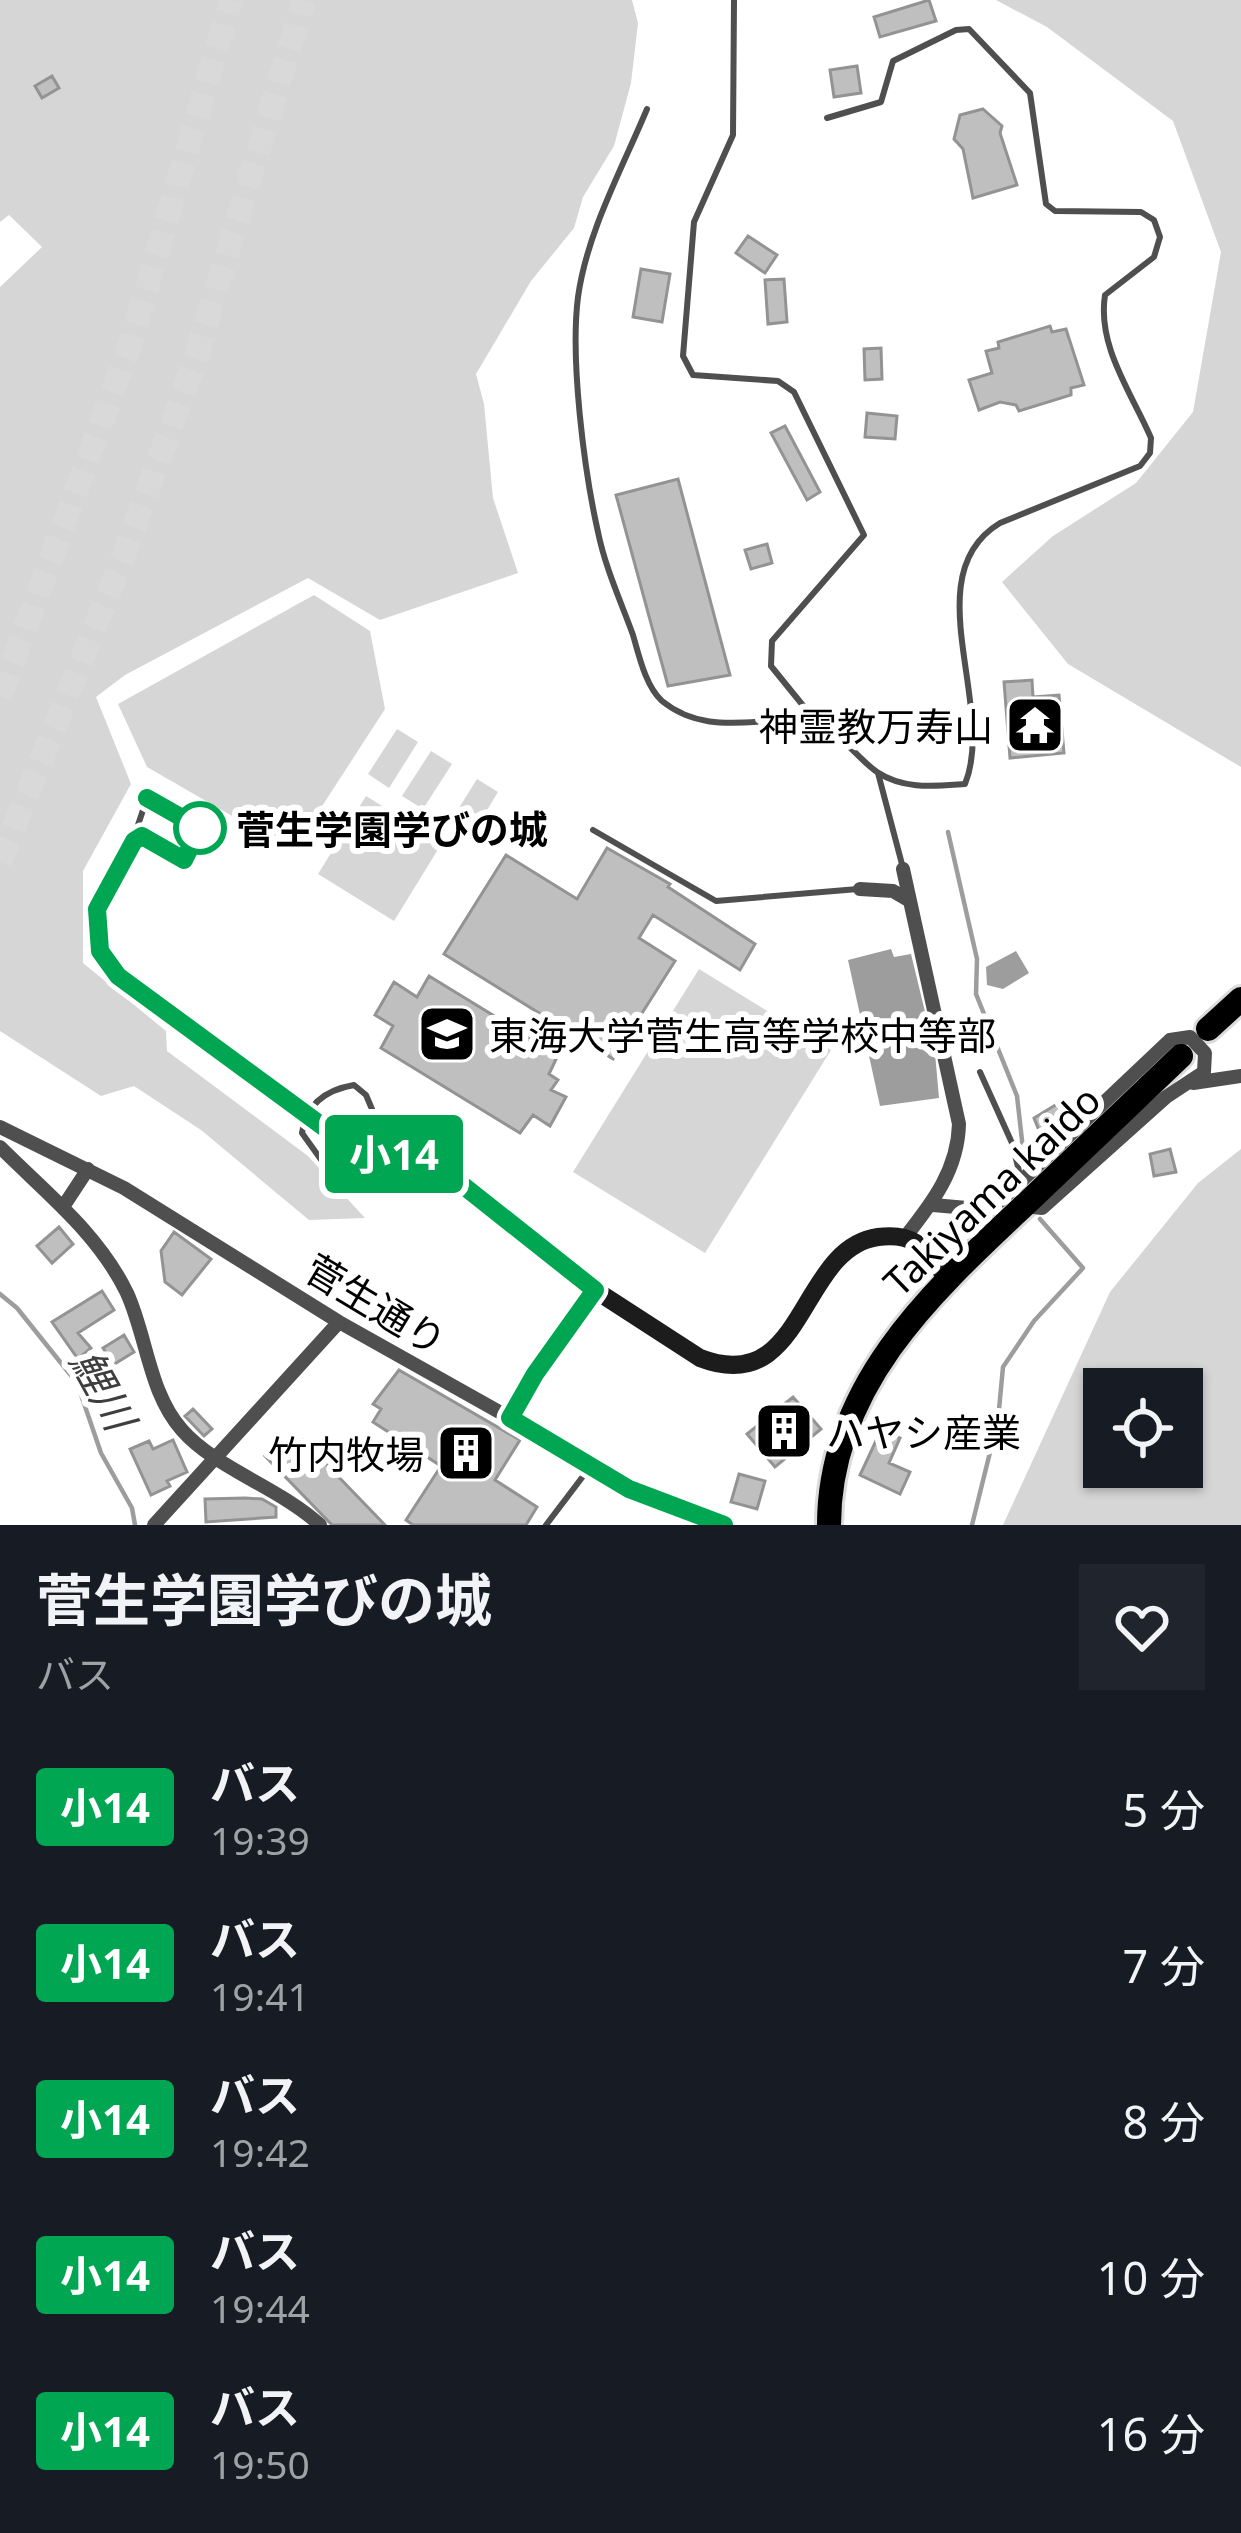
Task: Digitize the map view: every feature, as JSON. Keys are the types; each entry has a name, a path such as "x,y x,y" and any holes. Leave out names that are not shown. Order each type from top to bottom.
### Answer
{"highway":[{"path":"1208,1029 1241,999"},
{"name":"Takiyama kaido","path":"829,1525 834,1474 851,1414 904,1325 1023,1194 1181,1056"}],"street":[{"path":"134,841 97,909 96,936 108,966 130,987 353,1144 421,1162 465,1187 595,1290 700,1358 713,1363 757,1358 796,1328 815,1288 843,1250 874,1238 906,1236 918,1243 946,1277"},
{"path":"903,869 959,1124 956,1155 933,1205 906,1236"},
{"path":"860,889 893,890 910,901"},
{"path":"933,1205 982,1207 1023,1194 1170,1040 1190,1036 1205,1053 1204,1072 1166,1096 1042,1208 1023,1194"},
{"path":"1192,1083 1241,1076"},
{"name":"菅生通り","path":"0,1127 88,1169 589,1468 629,1489 724,1525"},
{"path":"0,1147 95,1240 129,1297 163,1401 181,1430 320,1525"},
{"path":"63,1207 88,1169"},
{"path":"510,1418 595,1290"},
{"path":"155,1524 339,1322"}],"lane":[{"path":"734,0 735,123 694,222 682,356 693,375 778,381 794,392 864,535 772,641 771,666 820,726"},
{"path":"647,109 599,220 578,295 578,382 598,534 657,697 697,718 744,725 802,722 820,726 878,773 918,787 965,784 970,770 969,692 959,586 963,565 987,531 1140,466 1150,453 1151,437 1106,341 1101,320 1105,296 1154,257 1160,237 1154,220 1142,212 1055,211 1046,204 1030,93 969,28 893,61 881,102 827,118"},
{"path":"878,773 903,869"},
{"path":"147,798 200,828 184,860 142,836 134,841 147,798"},
{"path":"593,830 716,901 860,889"},
{"path":"980,1072 1012,1143 1023,1194"},
{"path":"353,1085 367,1095 391,1154 365,1181 322,1162 302,1132 305,1112 323,1096 353,1085"},
{"path":"546,1525 589,1468"}],"shaded area":[{"path":"0,0 632,0 638,23 631,83 614,146 583,197 574,228 531,281 476,374 484,404 493,498 518,573 380,620 308,578 125,675 96,697 131,784 83,871 83,963 166,1031 167,1051 308,1156 365,1218 309,1220 201,1130 134,1086 101,1096 0,1031 0,287 42,247 9,215 0,222"},
{"path":"996,0 1241,0 1241,767 1068,664 1002,582 1053,536 1136,483 1193,412 1221,252 1173,121 1047,27"},
{"path":"314,595 370,631 385,709 293,851 147,767 118,704"},
{"path":"397,729 418,742 389,788 368,774"},
{"path":"431,751 452,764 423,809 402,796"},
{"path":"477,779 498,792 470,838 449,824"},
{"path":"366,796 442,843 394,921 318,874"},
{"path":"891,949 894,957 911,954 935,1053 939,1098 880,1106 848,960"},
{"path":"1016,951 1029,973 1003,989 987,985 986,967"},
{"path":"699,969 831,1050 705,1253 573,1172"},
{"path":"1241,1149 1241,1525 1003,1525 1110,1292 1198,1183"}],"building":[{"path":"929,0 936,21 880,37 874,17"},
{"path":"857,66 861,93 834,97 830,70"},
{"path":"52,76 59,88 42,98 35,86"},
{"path":"983,109 1002,126 1000,133 1017,185 973,198 963,149 954,139 960,115"},
{"path":"748,236 777,255 765,273 736,253"},
{"path":"641,269 670,274 662,322 633,317"},
{"path":"784,279 787,322 768,324 765,280"},
{"path":"1050,326 1052,332 1066,329 1084,385 1071,388 1071,395 1019,411 1016,405 1000,402 979,410 969,380 992,373 986,351 999,348 998,342"},
{"path":"881,348 882,379 865,380 864,349"},
{"path":"867,413 897,416 895,439 865,437"},
{"path":"785,426 820,492 807,500 771,433"},
{"path":"678,479 730,675 668,686 616,495"},
{"path":"767,544 772,563 751,569 745,550"},
{"name":"神霊教万寿山","path":"1032,680 1033,697 1059,695 1064,753 1010,758 1004,682"},
{"path":"607,848 670,884 668,887 755,944 740,970 653,915 639,938 675,961 613,1059 444,954 506,855 577,899"},
{"path":"429,976 558,1055 549,1074 558,1080 551,1090 566,1097 550,1126 533,1115 520,1133 381,1048 393,1026 375,1015 394,982 417,997"},
{"path":"1057,1104 1067,1122 1040,1133 1034,1118"},
{"path":"1170,1149 1176,1172 1154,1176 1150,1154"},
{"path":"59,1227 73,1244 52,1263 37,1246"},
{"path":"174,1232 211,1259 182,1295 165,1282 161,1251"},
{"path":"102,1291 114,1310 78,1333 91,1348 78,1359 52,1322"},
{"path":"124,1335 134,1352 113,1365 103,1348"},
{"name":"竹内牧場","path":"399,1370 520,1440 495,1480 537,1507 526,1525 413,1525 406,1520 441,1466 373,1422 381,1409 373,1404"},
{"path":"114,1371 121,1386 101,1395 94,1380"},
{"name":"ハヤシ産業","path":"793,1397 821,1429 775,1467 747,1434"},
{"path":"193,1409 212,1429 204,1436 185,1416"},
{"path":"881,1430 900,1438 889,1463 910,1472 900,1494 860,1475"},
{"path":"173,1440 187,1472 151,1495 130,1449 149,1441 153,1449"},
{"path":"303,1440 385,1525 332,1525 265,1456 274,1447 285,1458"},
{"path":"739,1474 765,1481 757,1509 731,1502"},
{"path":"205,1499 262,1499 276,1507 276,1517 206,1522"}],"waterway":[{"path":"948,832 977,959 976,994 1017,1096 1025,1167"},
{"path":"972,1525 998,1420 1003,1367 1034,1321 1083,1268 1040,1219"},
{"name":"鯉川","path":"0,1294 17,1308 77,1383 101,1453 132,1508 135,1525"}],"tunnel":[{"path":"0,696 129,348 231,0"},
{"path":"0,862 124,555 193,366 304,0"}],"bus line":[{"name":"小14","path":"147,798 200,828 184,860 142,836 134,841 97,909 96,936 108,966 130,987 329,1131 368,1150 406,1157 440,1171 595,1290 510,1418 629,1489 724,1525"}],"place":[{"name":"神霊教万寿山","path":"1035,725"},
{"name":"菅生学園学びの城","path":"200,828"},
{"name":"東海大学菅生高等学校中等部","path":"447,1034"},
{"name":"ハヤシ産業","path":"784,1431"},
{"name":"竹内牧場","path":"466,1453"}]}
